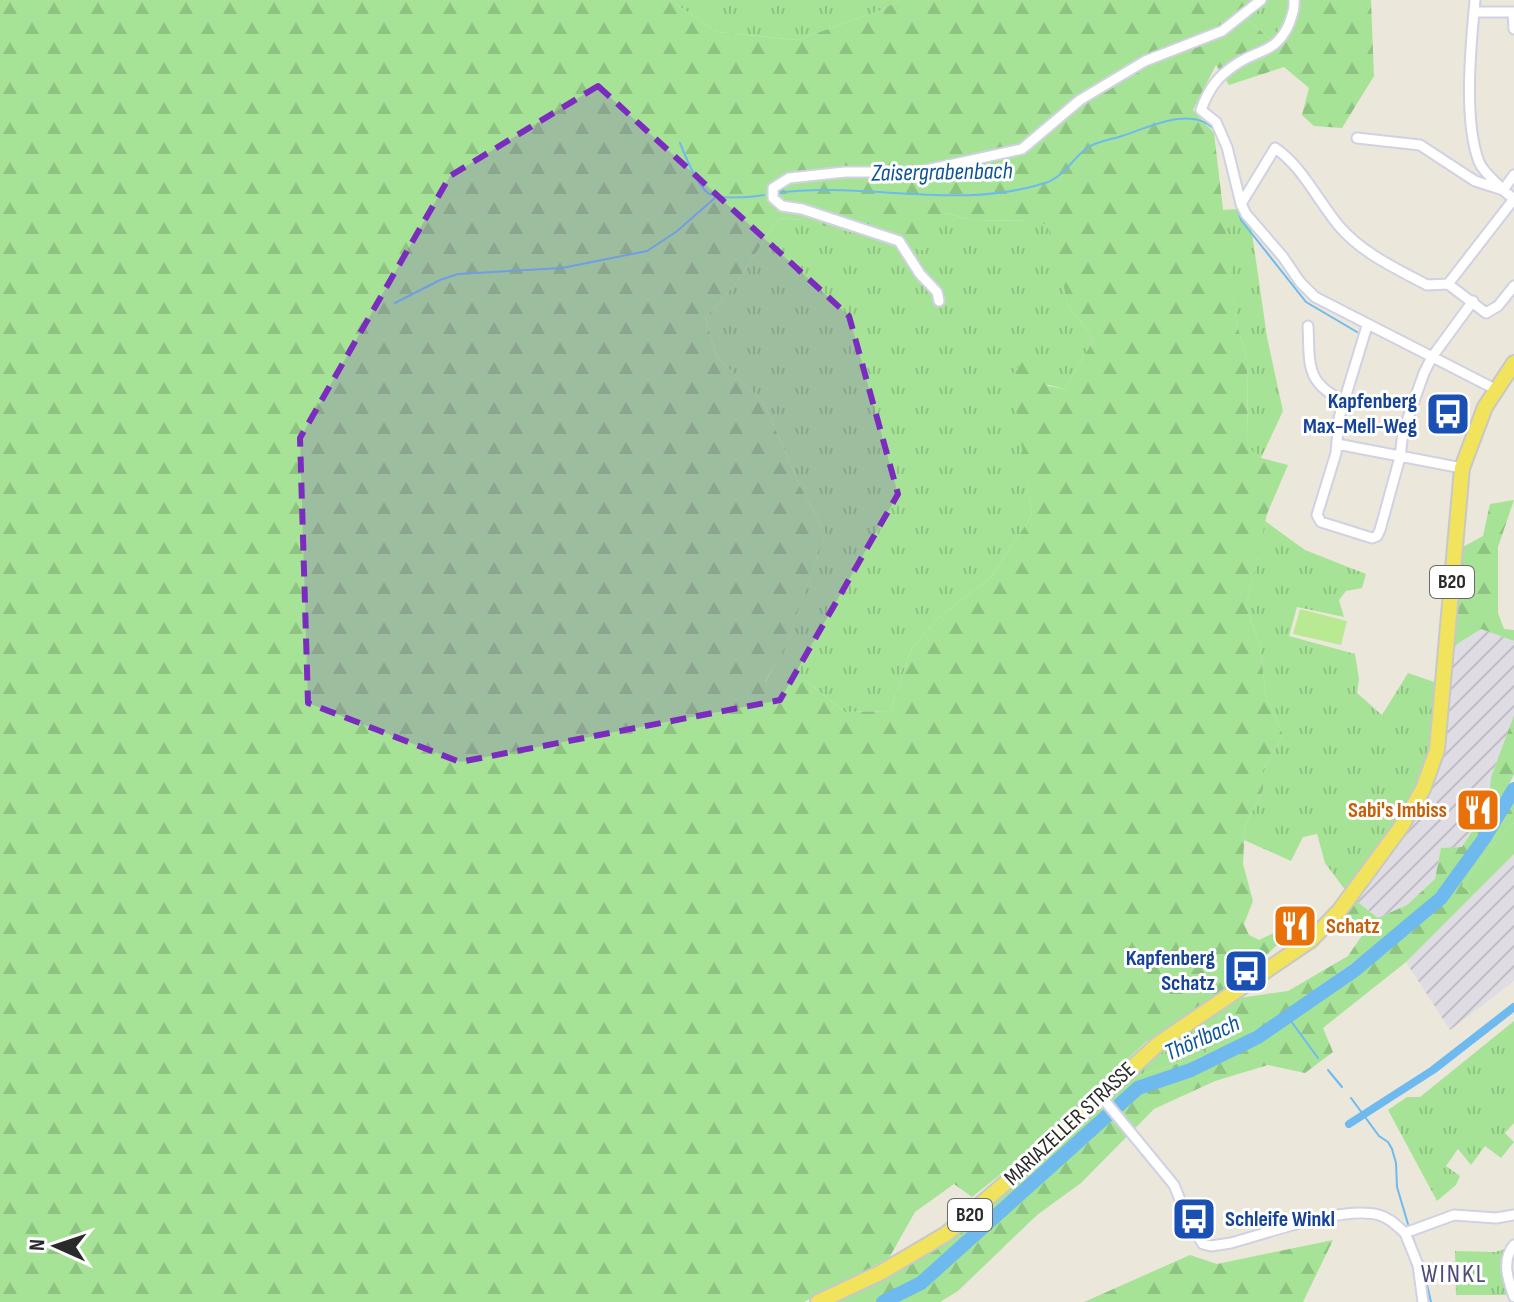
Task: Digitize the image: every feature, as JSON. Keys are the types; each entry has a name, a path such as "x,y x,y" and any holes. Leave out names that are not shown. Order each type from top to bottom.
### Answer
{"main road":[{"name":"MARIAZELLER STRASSE","path":"818,1302 880,1273 946,1234 1158,1044 1311,940 1347,900 1401,827 1432,768 1439,739 1462,468 1469,444 1495,389 1514,363"}],"street":[{"path":"939,301 937,292 920,274 899,241 802,209 782,206 773,198 773,188 789,178 845,172 917,172 1022,149 1080,100 1145,61 1222,31 1261,0"},
{"path":"1294,0 1295,10 1284,36 1274,47 1236,64 1209,89 1201,110 1216,122 1227,147 1241,204 1315,297 1495,389"},
{"path":"1448,284 1514,199 1479,163 1472,123 1470,57 1475,0"},
{"path":"1474,12 1513,12 1514,29"},
{"path":"1357,138 1420,145 1475,181 1503,190"},
{"path":"1241,204 1275,148 1296,168 1340,228 1364,250 1394,268 1427,285 1448,284 1486,313 1498,306 1514,286"},
{"path":"1503,190 1514,175"},
{"path":"1367,326 1344,401 1337,444 1317,513 1321,522 1372,538 1380,530 1411,406 1432,357 1473,301"},
{"path":"1308,326 1309,368 1326,388 1344,401"},
{"path":"1337,444 1462,468"},
{"path":"1101,1097 1174,1185 1189,1222 1203,1244 1231,1243 1352,1213 1378,1215 1405,1233 1418,1265 1423,1302"},
{"path":"1405,1233 1454,1215 1496,1218 1514,1215"},
{"path":"1514,1245 1507,1256 1507,1265 1508,1282 1514,1297"}],"highlighted area":[{"path":"598,86 849,316 898,494 780,700 460,762 308,703 300,438 450,176"}],"shaded area":[{"path":"1481,629 1514,641 1514,715 1491,777 1488,806 1462,847 1441,849 1435,879 1407,905 1378,918 1355,900 1391,848 1444,734 1454,646"},
{"path":"1514,854 1514,981 1450,1030 1406,962"}],"green space":[{"path":"0,0 670,0 717,32 797,40 879,11 900,0 1250,0 1244,12 1249,21 1270,39 1285,39 1296,0 1371,0 1374,76 1342,128 1314,126 1302,115 1309,88 1284,67 1229,85 1216,65 1193,110 1214,133 1236,320 1247,360 1248,447 1261,458 1288,465 1267,514 1246,606 1260,646 1266,696 1283,735 1263,770 1263,790 1245,826 1243,864 1253,901 1244,924 1249,935 1259,940 1278,931 1285,938 1232,986 1146,1042 1015,1163 972,1197 954,1184 915,1212 889,1258 804,1302 0,1302","holes":["944,213 973,220 1036,221 1047,225 1067,304 1094,339 1065,389 1048,386 1025,358 1011,376 1032,515 992,576 936,620 912,648 890,711 845,712 805,680 765,682 784,649 826,534 799,484 764,403 717,357 705,318 737,282 779,218 801,220 925,251"]},
{"path":"670,0 900,0 879,11 797,40 717,32"},
{"path":"1250,0 1296,0 1285,39 1270,39 1249,21 1244,11"},
{"path":"1238,209 1251,226 1267,337 1283,411 1261,458 1248,448 1247,360 1236,320 1222,210"},
{"path":"944,213 973,220 1036,221 1048,225 1064,281 1067,304 1094,339 1065,389 1012,376 1032,515 992,576 936,620 912,648 890,711 845,712 805,680 765,683 784,648 826,534 799,484 764,403 717,357 705,318 737,282 779,218 801,220"},
{"path":"1514,500 1498,547 1498,613 1504,629 1514,630 1514,641 1481,629 1454,646 1461,548 1483,536 1490,504"},
{"path":"1265,521 1305,550 1366,574 1362,588 1346,591 1339,600 1344,617 1297,607 1289,636 1355,654 1359,679 1357,693 1382,715 1408,673 1437,683 1431,744 1420,781 1391,830 1346,891 1325,863 1317,834 1303,837 1291,861 1244,840 1245,826 1263,790 1263,770 1283,735 1266,696 1260,646 1246,606"},
{"path":"1300,609 1347,621 1341,645 1293,634"},
{"path":"1514,715 1514,774 1490,825 1445,885 1384,940 1272,1021 1208,1057 1136,1086 930,1269 896,1294 878,1302 831,1302 886,1276 1126,1079 1204,1056 1217,1028 1220,1008 1239,998 1288,991 1348,956 1365,931 1344,912 1355,900 1378,918 1407,905 1435,879 1441,848 1462,847 1488,806 1491,777"},
{"path":"1514,802 1514,823 1491,847 1462,886 1473,895 1406,962 1323,1028 1333,1052 1305,1073 1268,1065 1215,1081 1154,1109 1081,1183 1037,1215 958,1291 940,1302 894,1302 914,1292 946,1268 1142,1091 1196,1075 1262,1040 1390,948 1444,901"},
{"path":"1514,823 1514,854 1473,895 1462,886 1491,847"},
{"path":"1220,1008 1217,1028 1204,1056 1126,1079 1153,1053"},
{"path":"1514,1021 1514,1123 1505,1133 1514,1142 1501,1158 1485,1146 1471,1165 1458,1149 1446,1166 1460,1176 1456,1185 1437,1201 1388,1110 1407,1097 1420,1097"},
{"path":"1333,1240 1303,1302 1084,1302 1190,1255 1217,1264"},
{"path":"1505,1249 1504,1268 1510,1295 1456,1295 1455,1251 1495,1252"}],"waterway":[{"name":"Zaisergrabenbach","path":"776,193 843,190 979,195 1012,191 1052,180 1082,152 1099,142 1169,120 1194,119 1214,129"},
{"name":"Zaisergrabenbach","path":"680,143 695,177 708,193 726,197 764,195"},
{"path":"395,303 458,274 562,268 647,251 676,232 717,196"},
{"name":"Zaisergrabenbach","path":"1237,207 1241,220 1306,302 1357,332"},
{"name":"Thörlbach","path":"883,1302 921,1283 1138,1088 1191,1070 1258,1037 1355,970 1441,898 1483,840 1514,789"},
{"path":"1349,1124 1433,1070 1514,1007"},
{"path":"1288,1017 1318,1058"},
{"path":"1328,1070 1342,1087"},
{"path":"1351,1098 1392,1149 1397,1187 1408,1224"},
{"path":"1412,1235 1419,1255"},
{"path":"1423,1268 1431,1302"}],"place":[{"name":"Kapfenberg Max-Mell-Weg","path":"1448,414"},
{"name":"Sabi's Imbiss","path":"1478,810"},
{"name":"Schatz","path":"1295,926"},
{"name":"Kapfenberg Schatz","path":"1246,971"},
{"name":"Schleife Winkl","path":"1194,1219"}],"district":[{"name":"WINKL","path":"1454,1274"}]}
